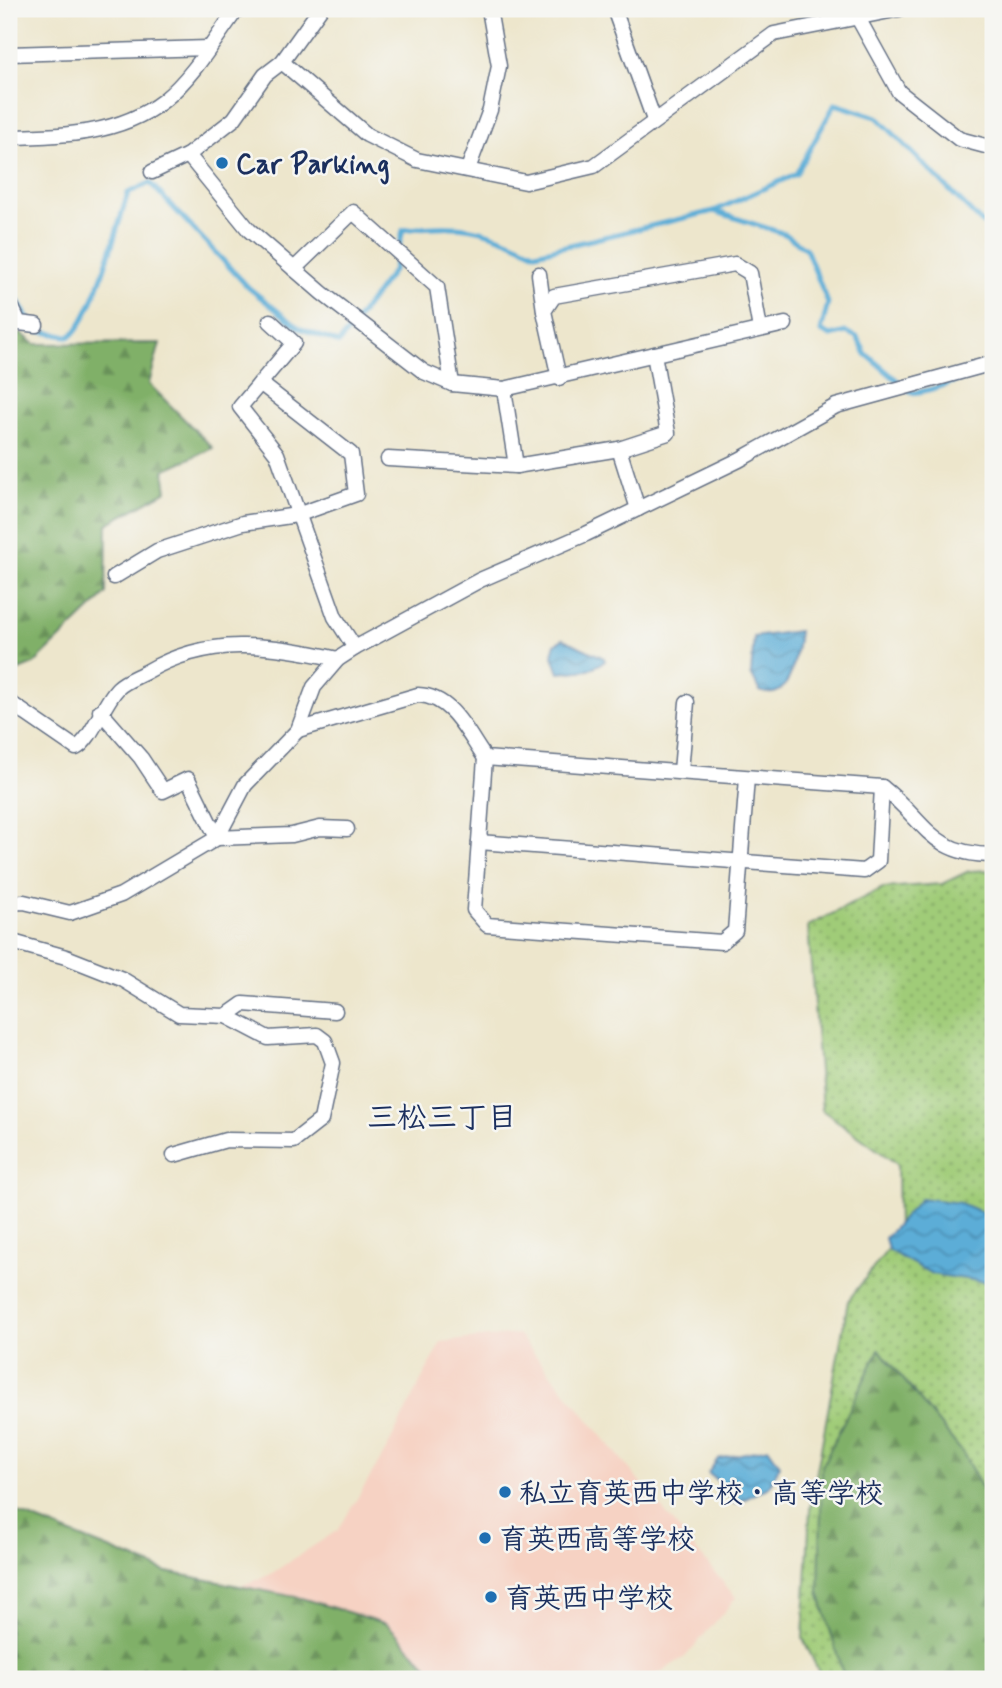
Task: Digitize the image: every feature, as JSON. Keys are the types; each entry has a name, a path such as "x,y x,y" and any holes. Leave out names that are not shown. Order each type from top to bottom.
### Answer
{"street":[{"path":"9,137 66,136 100,130 133,118 163,101 237,9"},
{"path":"152,172 188,155 234,118 265,75 282,62 320,9"},
{"path":"468,169 490,110 499,66 489,9"},
{"path":"614,9 654,120"},
{"path":"282,62 368,135 417,160 526,182 594,166 774,34 855,14 900,9"},
{"path":"855,14 899,92 959,139 993,148"},
{"path":"9,54 208,48"},
{"path":"188,155 249,230 424,372 452,384 504,389 785,324"},
{"path":"294,269 353,212 437,287 452,384"},
{"path":"544,311 554,296 735,264 750,273 760,329"},
{"path":"539,274 559,378"},
{"path":"9,301 19,323 36,324"},
{"path":"270,321 294,343 240,407 277,454 335,617 355,648"},
{"path":"387,459 516,466 619,449 668,433 654,354"},
{"path":"217,838 245,785 298,730 314,687 338,659 355,648 480,580 638,509 836,407 993,363"},
{"path":"114,577 157,551 243,523 298,515 356,494 351,454 260,383"},
{"path":"504,389 516,466"},
{"path":"619,449 638,509"},
{"path":"9,702 76,748 84,744 100,711 119,687 189,651 243,646 289,648 338,659"},
{"path":"298,730 418,695 434,696 448,705 485,758 474,910 487,925 722,942 735,931 747,778"},
{"path":"681,771 687,702"},
{"path":"100,711 141,758 163,791 188,779 217,838"},
{"path":"485,758 882,787 903,803 933,838 948,848 969,855 993,855"},
{"path":"479,842 864,871 878,861 882,787"},
{"path":"9,903 24,902 70,913 121,895 217,838 292,835 320,828 347,829"},
{"path":"9,941 66,957 122,979 179,1014 226,1016 268,1038 317,1035 325,1041 333,1063 321,1121 295,1141 226,1140 174,1155"},
{"path":"226,1016 243,1004 335,1011"}],"shaded area":[{"name":"私立育英西中学校・高等学校","path":"518,1334 736,1598 685,1657 649,1679 339,1679 186,1606 269,1575 338,1530 384,1454 441,1342"}],"green space":[{"path":"9,333 22,334 35,344 160,343 149,384 213,448 164,470 167,491 107,524 106,594 34,664 9,674"},
{"path":"993,870 993,1679 822,1679 803,1638 810,1509 848,1301 898,1236 897,1164 822,1110 808,926 883,888 942,884 969,871"},
{"path":"879,1349 963,1453 993,1509 993,1679 849,1679 842,1671 819,1592 822,1466"},
{"path":"9,1509 167,1572 301,1598 387,1624 440,1679 9,1679"}],"water":[{"path":"799,631 791,674 786,683 780,690 771,693 760,691 751,674 754,637"},
{"path":"563,639 604,658 605,661 589,670 559,673 552,654 555,644"},
{"path":"921,1198 960,1203 990,1216 993,1283 932,1274 888,1250 885,1238"},
{"path":"768,1448 780,1465 769,1487 735,1504 719,1482 708,1473 718,1459"}],"waterway":[{"path":"34,330 69,337 78,328 96,293 128,193 150,183 249,288 299,328 339,343 393,271 403,230 441,227 472,229 502,238 536,253 714,211 796,174 835,104 877,117 981,222 993,229"},
{"path":"714,211 785,234 806,249 828,303 821,331 831,336 846,332 857,337 866,354 912,393 993,371"},
{"path":"9,230 12,232 9,256"},
{"path":"9,284 29,321"}],"place":[{"name":"Car Parking","path":"222,163"},
{"name":"私立育英西中学校・高等学校","path":"505,1492"},
{"name":"育英西高等学校","path":"485,1538"},
{"name":"育英西中学校","path":"491,1597"}],"district":[{"name":"三松三丁目","path":"442,1117"}]}
